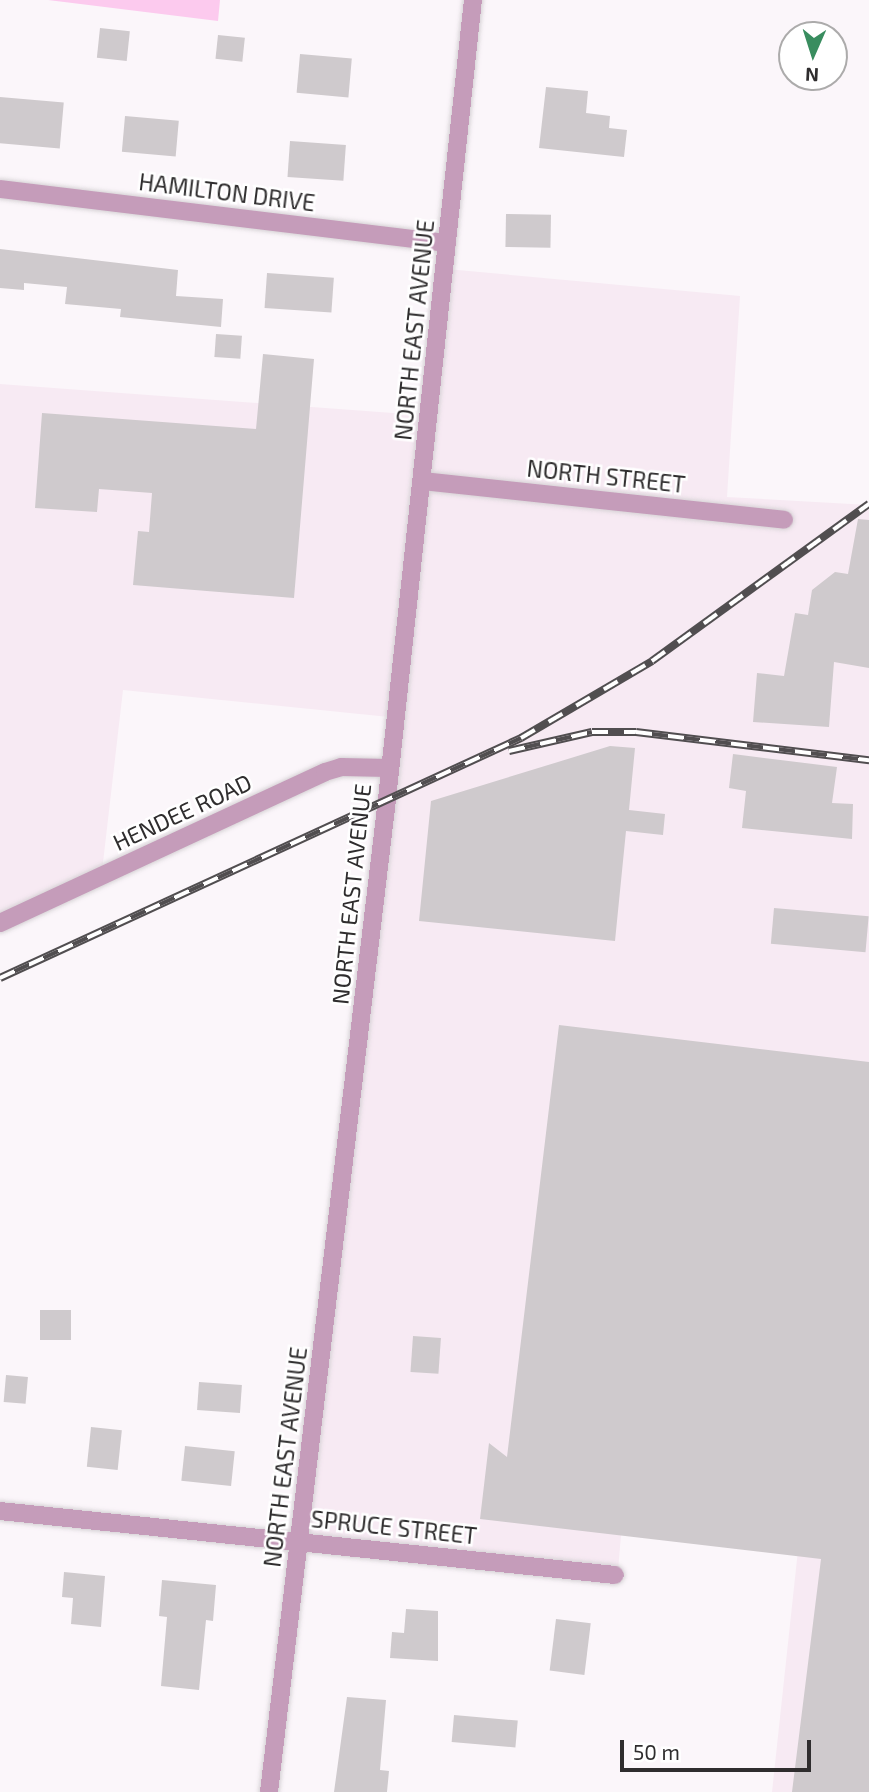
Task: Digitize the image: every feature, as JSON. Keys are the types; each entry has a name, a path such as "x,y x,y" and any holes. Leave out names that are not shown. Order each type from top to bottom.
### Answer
{"street":[{"name":"NORTH EAST AVENUE","path":"269,1792 422,481 473,0"},
{"name":"HAMILTON DRIVE","path":"0,189 447,243"},
{"name":"NORTH STREET","path":"422,481 784,520"},
{"name":"HENDEE ROAD","path":"0,923 326,772 341,767 389,768"},
{"name":"SPRUCE STREET","path":"0,1511 615,1575"}],"shaded area":[{"path":"48,0 220,0 218,21"},
{"path":"436,268 740,296 727,497 869,505 869,1792 772,1792 811,1429 632,1409 618,1570 298,1538 389,717 123,690 101,880 0,927 0,384 420,415"}],"building":[{"path":"100,28 130,31 127,61 97,58"},
{"path":"218,35 245,38 242,62 215,59"},
{"path":"300,54 352,59 348,97 297,93"},
{"path":"546,87 588,91 586,113 610,116 609,128 627,130 624,157 539,148"},
{"path":"0,97 64,103 60,148 0,143"},
{"path":"125,116 179,121 176,157 122,152"},
{"path":"290,141 346,145 343,181 287,177"},
{"path":"506,214 551,215 550,248 505,247"},
{"path":"0,249 178,270 176,296 223,299 221,327 120,317 121,309 65,304 67,287 24,283 24,290 0,288"},
{"path":"267,273 334,278 331,313 265,308"},
{"path":"216,334 242,336 240,359 214,357"},
{"path":"263,354 314,359 294,598 133,585 138,531 149,532 152,493 99,489 97,512 35,508 42,413 256,429"},
{"path":"858,519 869,520 869,668 834,662 829,727 753,722 757,673 784,676 795,613 808,615 812,590 835,572 848,574"},
{"path":"610,746 635,748 629,810 665,814 663,835 626,831 615,941 419,921 431,801"},
{"path":"733,754 837,767 832,803 853,804 852,839 742,828 746,791 729,788"},
{"path":"774,908 869,916 866,952 771,944"},
{"path":"559,1025 869,1062 869,1792 792,1792 821,1559 480,1519 489,1443 507,1457"},
{"path":"40,1310 71,1310 71,1340 40,1340"},
{"path":"413,1336 441,1338 438,1374 410,1372"},
{"path":"6,1375 28,1377 26,1404 4,1402"},
{"path":"199,1382 242,1385 240,1413 197,1410"},
{"path":"91,1427 122,1430 118,1470 87,1467"},
{"path":"185,1446 235,1451 231,1486 181,1481"},
{"path":"64,1572 105,1576 101,1627 71,1624 73,1598 62,1597"},
{"path":"162,1580 216,1585 213,1621 206,1620 199,1690 161,1686 167,1617 159,1616"},
{"path":"406,1609 438,1611 438,1661 390,1658 392,1632 404,1633"},
{"path":"556,1619 591,1623 584,1675 550,1671"},
{"path":"347,1697 386,1700 380,1770 389,1771 387,1792 334,1792"},
{"path":"454,1715 518,1721 515,1747 452,1742"}],"railway":[{"path":"0,978 521,738 652,661 869,504"},
{"path":"509,751 592,732 636,732 869,760"}]}
